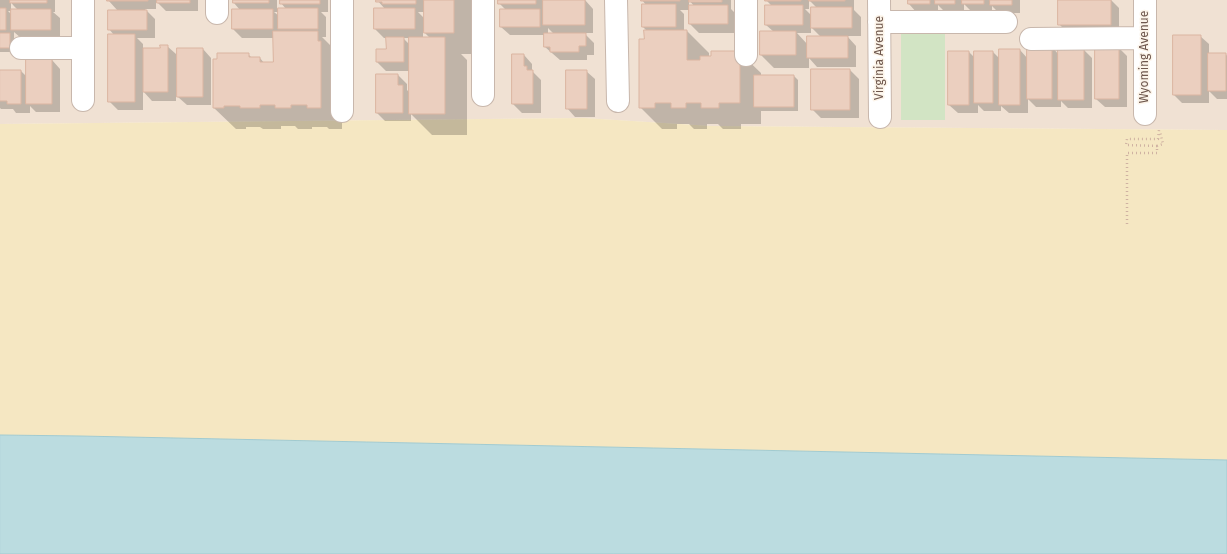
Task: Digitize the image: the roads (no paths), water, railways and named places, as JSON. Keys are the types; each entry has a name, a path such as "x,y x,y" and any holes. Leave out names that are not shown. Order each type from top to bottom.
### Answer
{"street":[{"path":"83,0 83,100"},
{"path":"342,0 342,111"},
{"path":"483,0 483,95"},
{"path":"616,0 618,101"},
{"path":"746,0 746,55"},
{"name":"Virginia Avenue","path":"879,0 880,117"},
{"name":"Wyoming Avenue","path":"1145,0 1145,38 1152,122"},
{"path":"879,22 1006,22"},
{"path":"1032,38 1145,38"},
{"path":"21,48 83,48"}],"water":[{"path":"0,435 1227,460 1227,554 0,554"}]}
